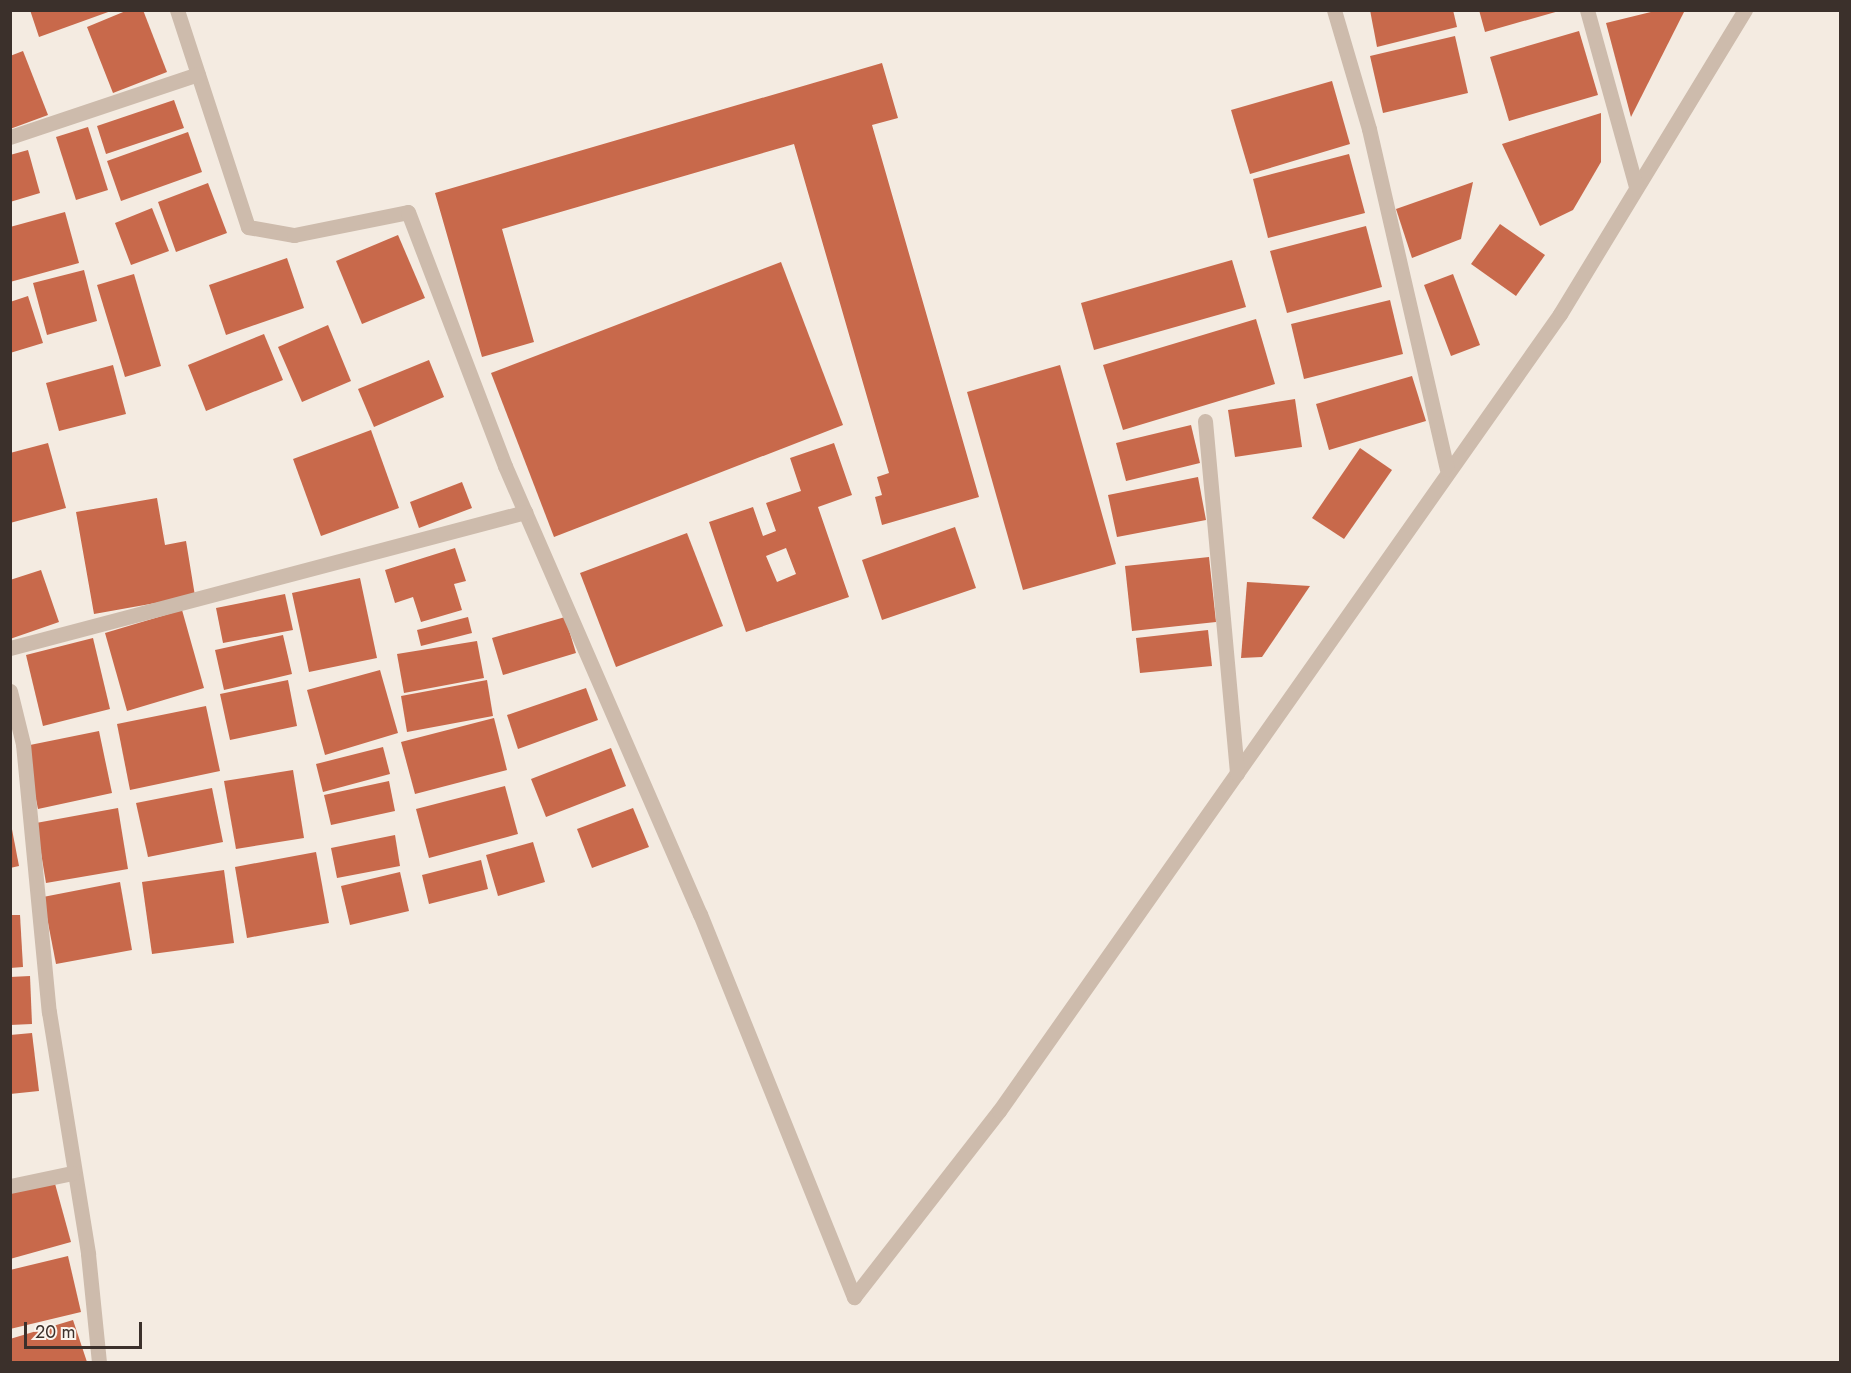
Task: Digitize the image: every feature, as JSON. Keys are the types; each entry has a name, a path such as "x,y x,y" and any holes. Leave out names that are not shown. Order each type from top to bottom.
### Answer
{"street":[{"path":"177,10 248,227 294,235 408,212 525,512 700,914 854,1297 999,1111 1237,774 1447,470 1560,314 1745,10"},
{"path":"1334,10 1369,129 1447,470"},
{"path":"1587,10 1636,187"},
{"path":"10,137 198,74"},
{"path":"1205,421 1237,774"},
{"path":"10,648 525,512"},
{"path":"10,691 40,868 49,1012 72,1173 88,1254 99,1362"},
{"path":"10,1186 72,1173"}],"building":[{"path":"30,10 111,10 111,11 39,37"},
{"path":"128,10 143,10 167,72 113,93 87,27"},
{"path":"1370,10 1453,10 1457,27 1377,47"},
{"path":"1479,10 1559,10 1559,11 1485,32"},
{"path":"1659,10 1685,10 1631,117 1606,23"},
{"path":"1579,31 1598,95 1509,121 1490,57"},
{"path":"1455,36 1468,93 1383,113 1370,56"},
{"path":"23,51 48,115 10,129 10,56"},
{"path":"882,63 898,118 872,125 979,497 882,525 875,497 882,495 877,477 889,473 794,144 502,229 534,342 482,357 435,193"},
{"path":"1332,81 1350,144 1250,174 1231,110"},
{"path":"174,100 184,128 106,154 97,126"},
{"path":"1601,113 1601,162 1573,210 1540,226 1502,144"},
{"path":"88,127 108,190 76,200 56,137"},
{"path":"188,132 202,172 121,201 107,161"},
{"path":"28,150 40,193 10,202 10,155"},
{"path":"1349,154 1365,213 1268,238 1253,179"},
{"path":"1473,182 1461,239 1412,258 1396,209"},
{"path":"208,183 227,233 176,252 158,202"},
{"path":"152,208 169,251 131,265 115,223"},
{"path":"65,212 79,263 10,282 10,227"},
{"path":"1500,224 1545,255 1516,296 1471,264"},
{"path":"1366,226 1382,287 1287,313 1270,251"},
{"path":"398,235 425,298 362,324 336,261"},
{"path":"287,258 304,308 226,335 209,285"},
{"path":"1232,260 1246,307 1094,350 1081,303"},
{"path":"781,262 843,425 554,537 491,373"},
{"path":"84,270 97,321 47,335 33,283"},
{"path":"134,274 161,366 125,377 97,285"},
{"path":"1453,274 1480,345 1451,356 1424,285"},
{"path":"28,296 43,343 10,353 10,302"},
{"path":"1390,300 1403,354 1304,379 1291,324"},
{"path":"1256,319 1275,384 1123,430 1103,365"},
{"path":"328,325 351,381 302,402 278,347"},
{"path":"264,334 283,380 206,411 188,365"},
{"path":"429,360 444,397 374,427 358,389"},
{"path":"113,365 126,414 59,431 46,383"},
{"path":"1060,365 1116,564 1023,590 967,392"},
{"path":"1412,376 1426,421 1329,450 1316,404"},
{"path":"1295,399 1302,447 1235,457 1228,410"},
{"path":"1191,425 1200,463 1126,481 1116,443"},
{"path":"371,430 399,508 321,536 293,459"},
{"path":"48,443 66,508 10,523 10,453"},
{"path":"834,443 852,495 818,507 849,597 746,632 709,522 753,507 763,536 776,531 766,503 801,491 790,458","holes":["786,548 796,574 777,582 766,556"]},
{"path":"1360,448 1392,470 1344,539 1312,518"},
{"path":"1198,477 1206,520 1117,537 1108,495"},
{"path":"462,482 472,508 419,528 410,502"},
{"path":"157,498 165,545 186,541 195,596 94,614 76,512"},
{"path":"955,527 976,588 882,620 862,560"},
{"path":"687,533 723,626 616,667 580,573"},
{"path":"455,548 466,581 454,584 462,610 421,622 413,597 395,603 385,570"},
{"path":"1209,557 1216,622 1132,631 1125,566"},
{"path":"41,570 59,622 10,639 10,580"},
{"path":"360,578 377,658 309,672 292,593"},
{"path":"1247,582 1310,586 1262,657 1241,658"},
{"path":"285,594 293,630 223,643 216,608"},
{"path":"182,610 204,688 127,711 105,633"},
{"path":"468,617 472,633 421,646 417,630"},
{"path":"565,617 576,653 503,675 492,638"},
{"path":"1208,630 1212,666 1140,673 1136,638"},
{"path":"283,635 292,674 224,690 215,650"},
{"path":"93,638 110,709 43,726 26,655"},
{"path":"477,641 484,678 404,693 397,654"},
{"path":"380,670 398,733 325,755 307,690"},
{"path":"288,680 297,726 230,740 220,694"},
{"path":"487,680 493,716 407,732 401,696"},
{"path":"586,688 598,720 518,749 507,715"},
{"path":"206,706 220,771 130,790 117,724"},
{"path":"494,718 507,770 415,794 401,742"},
{"path":"99,731 112,793 38,809 25,746"},
{"path":"383,747 390,774 323,792 316,764"},
{"path":"611,748 626,786 546,817 531,779"},
{"path":"293,770 304,838 236,849 224,781"},
{"path":"389,781 395,811 331,825 324,795"},
{"path":"505,786 518,834 429,858 416,809"},
{"path":"212,788 223,842 148,857 136,803"},
{"path":"118,808 128,869 46,883 36,823"},
{"path":"633,808 649,847 592,868 577,829"},
{"path":"10,819 19,866 10,868"},
{"path":"395,835 400,866 337,878 331,848"},
{"path":"533,842 545,882 498,896 486,855"},
{"path":"316,852 329,923 247,938 235,867"},
{"path":"481,860 488,889 429,904 422,875"},
{"path":"224,870 234,943 152,954 142,882"},
{"path":"400,872 409,911 350,925 341,886"},
{"path":"120,882 132,950 56,964 43,897"},
{"path":"10,915 20,915 23,967 10,968"},
{"path":"30,976 32,1024 10,1025 10,977"},
{"path":"32,1033 39,1091 10,1094 10,1035"},
{"path":"54,1180 71,1242 10,1259 10,1192"},
{"path":"68,1256 81,1312 10,1329 10,1270"},
{"path":"73,1320 87,1362 10,1362 10,1339"}]}
